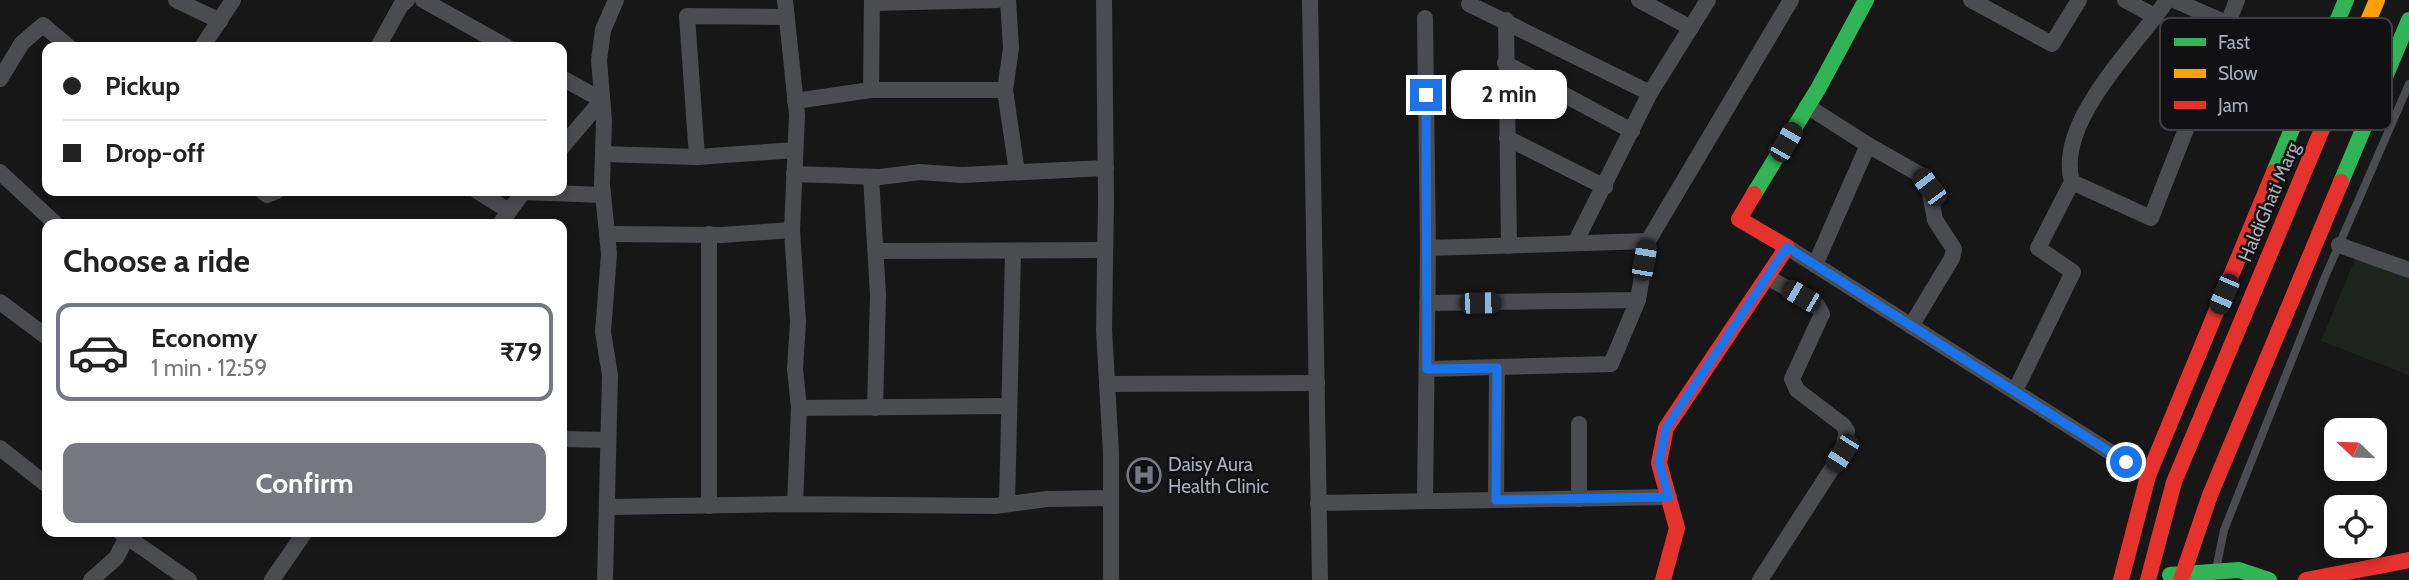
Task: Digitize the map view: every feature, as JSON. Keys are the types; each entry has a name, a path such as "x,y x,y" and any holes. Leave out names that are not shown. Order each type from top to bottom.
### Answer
{"street":[{"path":"176,0 220,21"},
{"path":"205,42 233,0"},
{"path":"381,42 401,5 407,0"},
{"path":"423,0 499,42"},
{"path":"605,580 610,375 603,332 609,254 603,195 600,50 603,30 616,0"},
{"path":"785,0 795,100 792,230 798,322 795,369 799,408 795,504"},
{"path":"871,90 872,2 998,0"},
{"path":"1007,0 1011,48 1005,90 1017,172"},
{"path":"1104,0 1104,330 1111,498 1111,580"},
{"path":"1310,0 1320,580"},
{"path":"1471,0 1469,4 1650,93"},
{"path":"1639,0 1691,28"},
{"path":"1575,243 1650,93 1708,0"},
{"path":"1427,369 1611,364 1638,300 1648,241 1791,0"},
{"path":"1866,0 1807,106 1739,219 2148,476"},
{"path":"1971,0 2052,44 2079,0"},
{"path":"2125,0 2156,17"},
{"path":"2015,391 2073,272 2038,248 2072,182 2067,164 2078,125 2167,0"},
{"path":"2174,0 2214,18"},
{"path":"2230,18 2237,0"},
{"path":"2338,18 2346,0"},
{"name":"HaldiGhati Marg","path":"2369,18 2377,0"},
{"path":"696,157 687,16 785,17"},
{"path":"1425,19 1428,248 1425,501"},
{"path":"1506,20 1509,246"},
{"path":"2392,61 2409,20"},
{"path":"0,79 22,43 43,25 63,42"},
{"path":"1505,63 1632,131"},
{"path":"567,81 602,100"},
{"path":"795,100 871,90 1005,90"},
{"path":"567,141 602,100"},
{"path":"1807,106 1919,174 1929,187 1935,220 1954,249 1952,258 1911,326"},
{"path":"2072,182 2151,218 2186,130"},
{"path":"2121,580 2148,476 2292,130"},
{"name":"HaldiGhati Marg","path":"2149,576 2174,482 2322,130"},
{"path":"2181,578 2210,495 2363,130"},
{"path":"1507,138 1605,187"},
{"path":"1815,265 1868,145"},
{"path":"603,154 696,157 795,150"},
{"path":"794,174 871,177 920,172 962,176 1106,168"},
{"path":"0,172 51,219"},
{"path":"871,177 877,251 879,352 875,408"},
{"path":"567,193 603,195"},
{"path":"482,196 505,218 520,196"},
{"path":"607,234 709,234 792,230"},
{"path":"709,234 709,506"},
{"path":"1428,248 1648,241"},
{"path":"2339,245 2409,270"},
{"path":"1662,580 1677,528 1659,463 1666,428 1769,278 1787,247"},
{"path":"877,251 1013,253 1105,250"},
{"path":"1007,504 1013,253"},
{"path":"1760,580 1842,453 1847,431 1843,425 1797,390 1792,379 1822,314 1817,306 1769,278"},
{"path":"1427,303 1638,300"},
{"path":"0,302 42,333"},
{"path":"1496,500 1497,368"},
{"path":"1107,384 1317,383"},
{"path":"799,408 1008,406"},
{"path":"1578,424 1579,499"},
{"path":"567,439 608,440"},
{"path":"0,448 42,481"},
{"path":"1318,503 1669,497"},
{"path":"608,508 795,504 1007,504 1047,499 1111,498"},
{"path":"91,580 116,558 123,537"},
{"path":"127,537 189,580"},
{"path":"272,580 296,537"},
{"path":"2306,580 2409,560"},
{"path":"2149,576 2181,578 2239,570 2269,580"}],"lane":[{"path":"2392,123 2409,84"},
{"path":"2215,575 2224,530 2339,245 2389,130"}],"shaded area":[{"path":"2356,257 2409,276 2409,375 2321,341"}],"traffic: fast":[{"path":"1754,194 1818,89 1866,0"},
{"path":"2338,18 2346,0"},
{"path":"2392,60 2409,20"},
{"path":"2274,172 2292,130"},
{"path":"2341,182 2363,130"},
{"path":"2170,575 2239,570 2269,580"}],"traffic: slow":[{"path":"2369,18 2377,0"}],"traffic: jam":[{"path":"2148,580 2174,482 2322,130"},
{"path":"2121,580 2148,476 2274,172"},
{"path":"2181,580 2210,495 2341,182"},
{"path":"1663,580 1677,528 1659,463 1666,428 1787,247 1739,219 1754,194"},
{"path":"2306,580 2409,560"}],"place":[{"name":"Daisy Aura Health Clinic","path":"1144,475"}],"route":[{"path":"1426,95 1427,369 1497,368 1496,500 1669,497 1659,463 1666,428 1769,278 1787,247 2126,462"}]}
